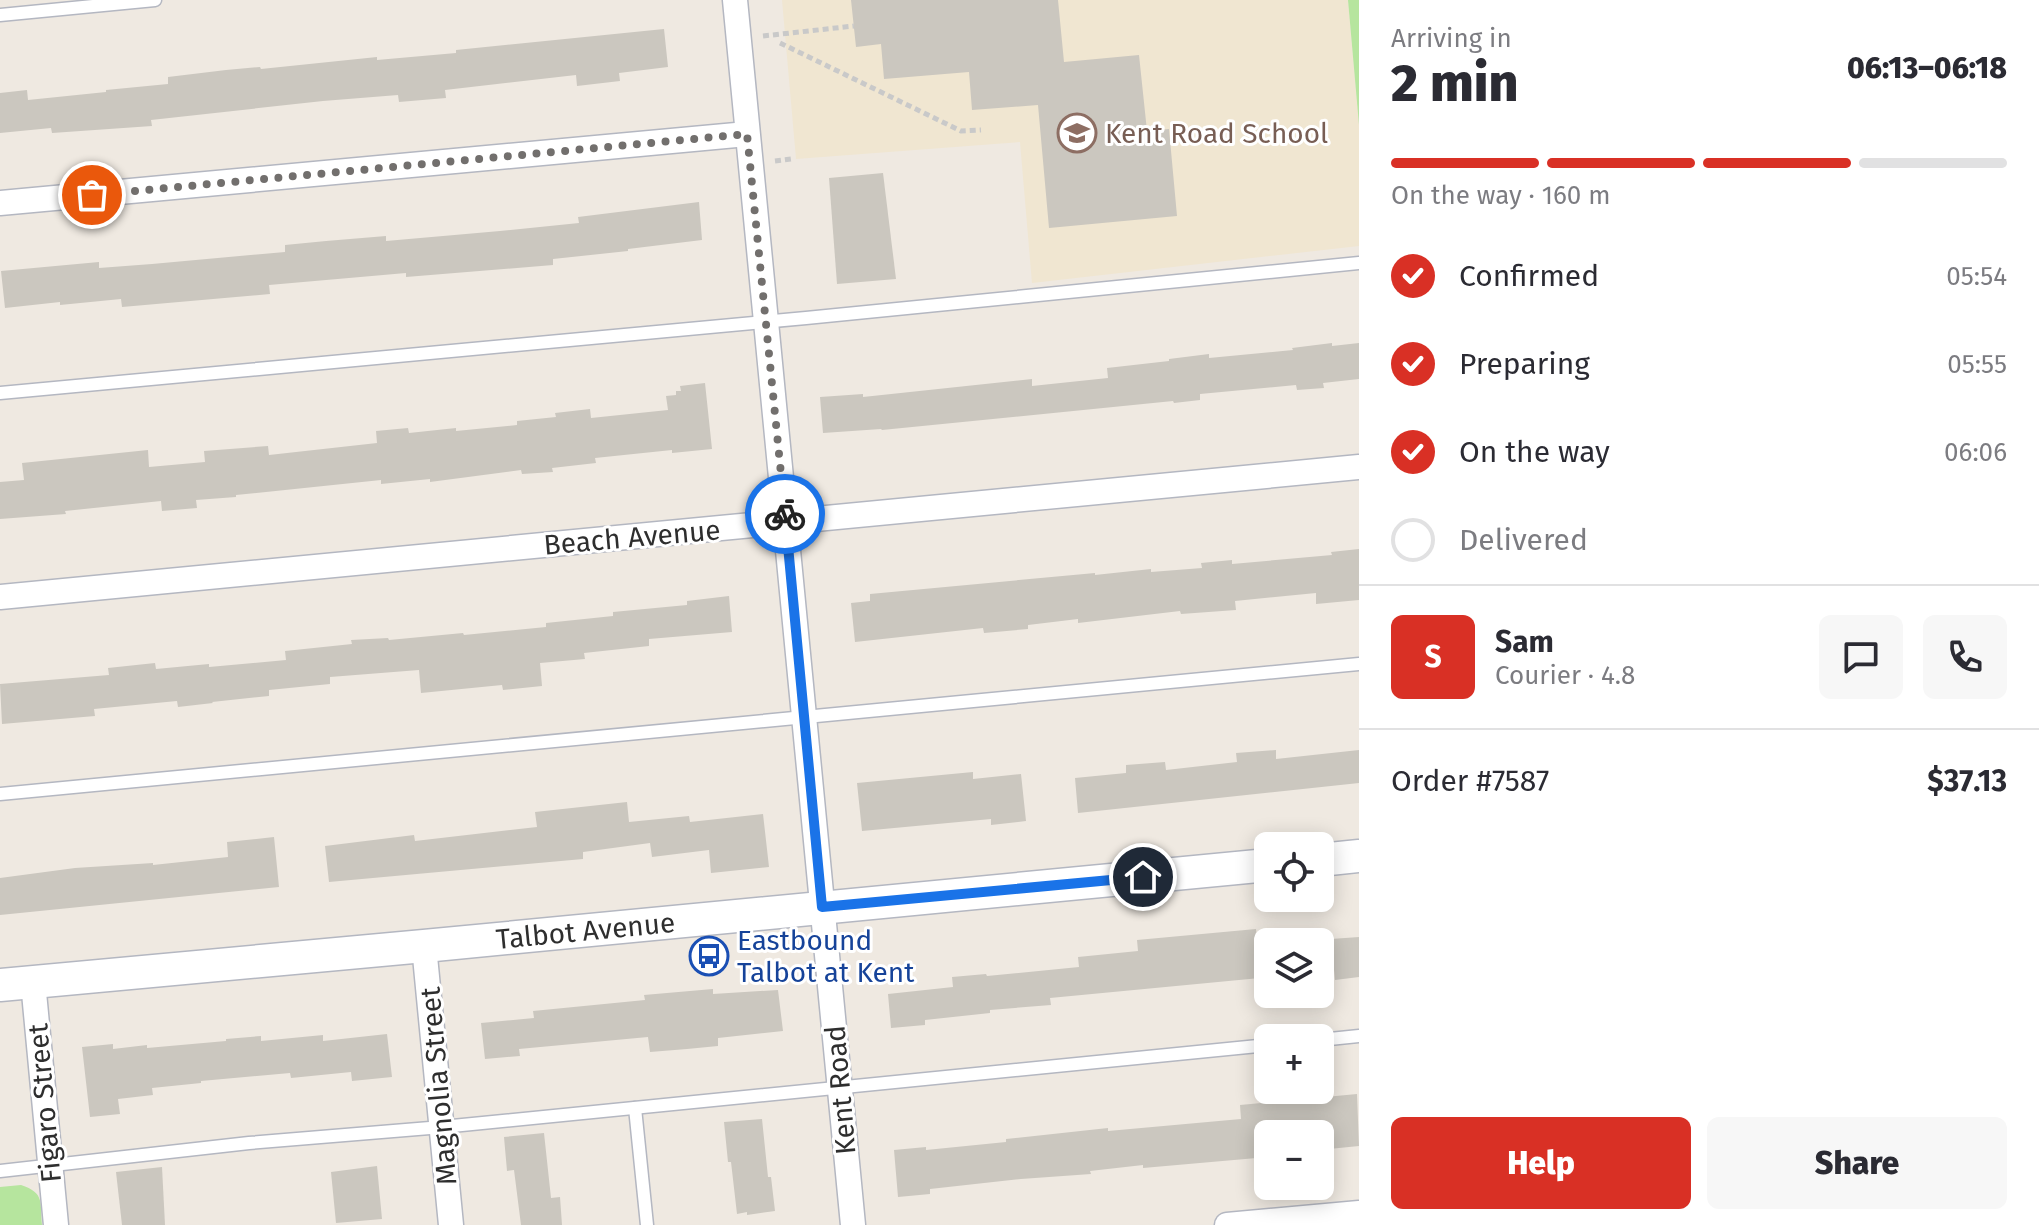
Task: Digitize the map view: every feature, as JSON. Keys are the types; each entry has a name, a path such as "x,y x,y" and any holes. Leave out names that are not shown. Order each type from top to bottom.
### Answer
{"street":[{"name":"Kent Road","path":"735,0 853,1225"},
{"path":"0,203 747,134"},
{"name":"Beach Avenue","path":"0,597 1359,467"},
{"path":"1334,859 1359,856"},
{"name":"Talbot Avenue","path":"0,985 1254,866"},
{"name":"Magnolia Street","path":"424,946 451,1225"},
{"name":"Figaro Street","path":"33,982 56,1225"},
{"path":"1227,1225 1359,1213"}],"lane":[{"path":"0,15 155,0"},
{"path":"0,393 1359,263"},
{"path":"0,794 1359,664"},
{"path":"1334,1039 1359,1036"},
{"path":"0,1171 249,1143 442,1127 1254,1046"},
{"path":"635,1108 647,1225"}],"path":[{"path":"738,39 854,26"},
{"path":"780,43 961,131 981,130"}],"shaded area":[{"name":"Kent Road School","path":"782,0 1348,0 1359,125 1359,246 1032,283 1020,142 796,159"}],"green space":[{"path":"1348,0 1359,0 1359,125"},
{"path":"21,1185 38,1195 42,1225 0,1225 0,1187"}],"building":[{"path":"851,0 1058,0 1064,62 1139,55 1147,131 1169,129 1177,216 1049,228 1038,105 972,110 969,72 884,79 881,44 856,47"},
{"path":"664,29 668,67 619,73 620,81 577,86 576,75 445,90 446,98 399,102 398,95 151,120 152,126 52,133 51,128 0,133 0,93 27,90 28,100 168,84 168,77 226,70 456,53 456,50"},
{"path":"883,173 896,279 837,284 829,178"},
{"path":"699,202 702,240 553,259 553,265 269,285 270,294 122,307 121,299 5,308 1,271 99,262 99,268 152,264 285,252 285,245 326,241 386,236 386,241 500,231 579,223 578,217"},
{"path":"1332,343 1332,346 1359,343 1359,379 1323,383 1324,388 1297,390 1296,385 1200,394 1200,400 1174,403 823,433 820,397 863,394 863,397 1032,379 1032,386 1108,378 1107,368 1209,354 1209,358 1293,350"},
{"path":"705,383 712,449 595,458 596,463 552,468 553,472 522,474 521,470 430,482 430,479 381,484 381,480 236,495 196,500 197,508 162,511 161,501 0,519 0,482 24,480 22,463 148,450 149,467 205,462 204,451 268,446 269,455 377,443 376,431 408,428 409,433 456,428 456,431 517,425 517,421 590,409 591,418 668,410 666,396 676,395 676,391 681,391 680,386"},
{"path":"1359,549 1359,600 1316,604 1316,593 1235,601 1236,610 1181,614 1180,611 1078,623 1078,619 1028,625 1028,629 984,633 983,628 855,642 851,603 870,601 870,594 1095,573 1202,568 1201,563 1232,560 1232,564 1332,555 1331,552"},
{"path":"729,596 732,632 649,639 649,646 584,653 585,659 540,663 542,686 503,690 502,685 421,693 419,670 330,677 330,684 269,690 269,696 178,707 177,701 94,709 95,716 2,724 0,684 109,675 108,668 155,663 156,669 286,660 285,651 352,644 351,640 464,635 546,627 546,623 613,616 613,612 687,605 687,601"},
{"path":"1276,750 1276,759 1359,750 1359,783 1078,813 1075,778 1126,773 1126,765 1165,762 1166,770 1237,762 1236,753"},
{"path":"973,772 973,779 1021,774 1026,821 991,825 991,819 862,831 857,783"},
{"path":"627,802 629,822 689,816 690,822 763,814 769,867 711,873 709,850 652,857 650,843 583,852 583,859 329,882 325,846 414,835 415,841 537,827 535,812"},
{"path":"274,837 279,887 0,915 0,878 75,868 153,865 228,857 227,842"},
{"path":"1254,929 1254,979 1050,998 1051,1005 990,1010 990,1013 925,1020 925,1025 891,1028 888,994 953,987 952,977 1079,967 1078,957 1138,951 1137,940"},
{"path":"1359,937 1359,977 1335,980 1334,939"},
{"path":"713,989 713,994 778,990 783,1031 718,1038 718,1046 687,1049 650,1052 648,1037 519,1049 520,1056 485,1059 481,1023 534,1018 533,1011 645,1000 644,995"},
{"path":"387,1034 392,1077 352,1081 351,1072 291,1078 290,1073 201,1081 152,1088 153,1095 118,1099 120,1114 90,1117 82,1047 113,1044 113,1049 147,1045 147,1048 261,1036 261,1041 323,1035 323,1041"},
{"path":"1357,1094 1359,1146 1334,1148 1334,1120 1254,1120 1254,1158 1143,1168 1143,1165 1090,1171 1091,1174 930,1189 930,1194 898,1197 894,1150 1006,1142 1006,1139 1108,1128 1108,1131 1241,1119 1240,1105 1334,1104 1334,1096"},
{"path":"762,1119 775,1211 737,1214 724,1122"},
{"path":"544,1133 551,1198 560,1197 562,1225 521,1225 514,1170 507,1171 504,1137"},
{"path":"377,1166 382,1219 336,1223 331,1172"},
{"path":"162,1167 165,1225 122,1225 116,1172"}],"way so far":[{"path":"92,195 747,134 785,514"}],"place":[{"name":"Kent Road School","path":"1077,133"},
{"name":"Eastbound Talbot at Kent","path":"709,956"}],"route":[{"path":"785,514 822,907 1143,877"}]}
